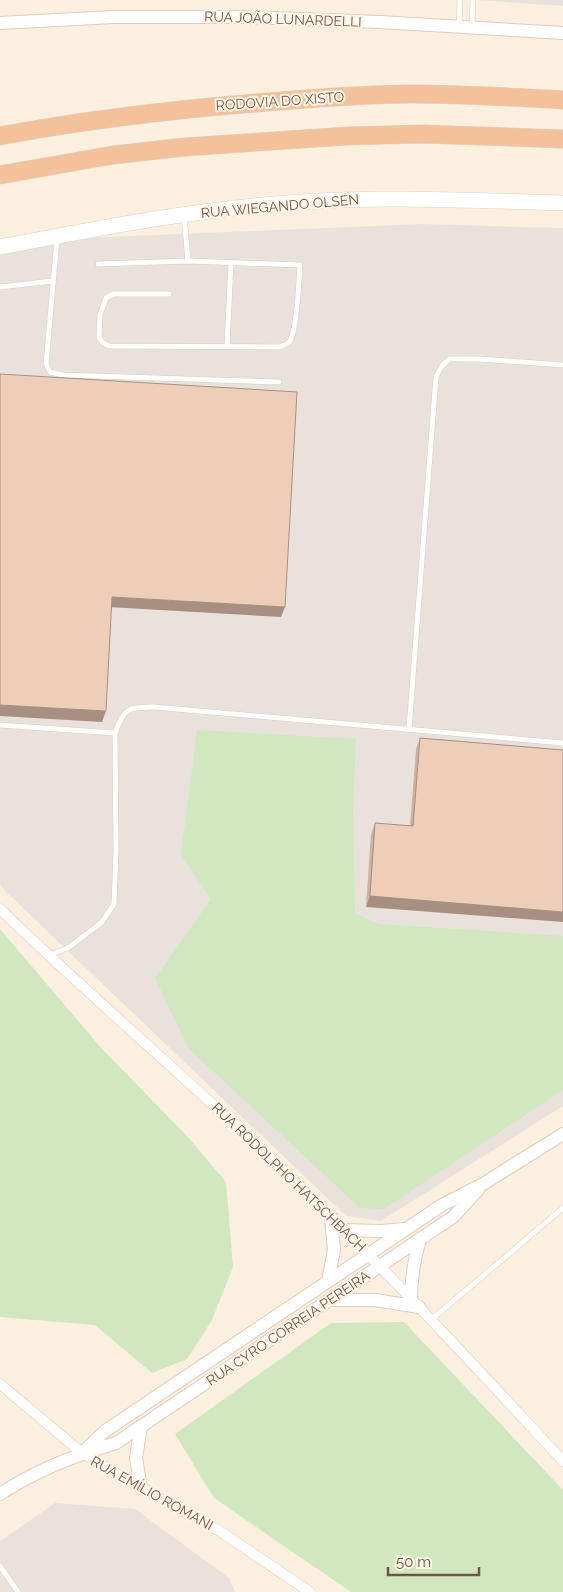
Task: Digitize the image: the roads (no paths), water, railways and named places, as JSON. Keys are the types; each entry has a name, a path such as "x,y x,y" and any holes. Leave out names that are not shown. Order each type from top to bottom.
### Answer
{"highway":[{"name":"RODOVIA DO XISTO","path":"0,136 68,123 129,115 355,96 457,95 563,100"},
{"path":"0,176 113,155 185,147 347,136 423,134 563,139"}],"main road":[{"name":"RUA WIEGANDO OLSEN","path":"0,247 184,215 286,203 339,200 454,200 563,203"}],"street":[{"name":"RUA JOÃO LUNARDELLI","path":"1,23 104,17 167,16 317,19 563,32"},
{"name":"RUA RODOLPHO HATSCHBACH","path":"0,909 48,955 224,1114 369,1254 563,1460"},
{"name":"RUA CYRO CORREIA PEREIRA","path":"82,1453 105,1430 442,1205 483,1184 563,1134"},
{"name":"RUA CYRO CORREIA PEREIRA","path":"0,1494 26,1479 82,1453 116,1443 453,1218 483,1184"},
{"path":"328,1281 334,1250 331,1217"},
{"path":"344,1230 381,1231 406,1229"},
{"path":"329,1300 375,1300 415,1303 411,1276 420,1239"},
{"name":"RUA EMÍLIO ROMANI","path":"0,1384 82,1453 218,1530 310,1592"},
{"path":"141,1426 136,1458 141,1488"}],"lane":[{"path":"459,26 460,0"},
{"path":"472,27 473,0"},
{"path":"184,215 188,261"},
{"path":"57,236 46,364 50,372 63,375 279,382"},
{"path":"98,264 188,261 300,265 291,339 287,344 280,347 109,346 99,338 100,315 106,298 113,294 169,294"},
{"path":"227,346 231,263"},
{"path":"0,287 53,281"},
{"path":"409,730 436,377 441,367 449,359 480,359 563,365"},
{"path":"48,955 68,948 102,922 114,904 116,851 115,733 122,715 133,708 154,707 563,743"},
{"path":"0,725 115,733"},
{"path":"431,1320 563,1208"},
{"path":"0,1566 18,1592"}]}
